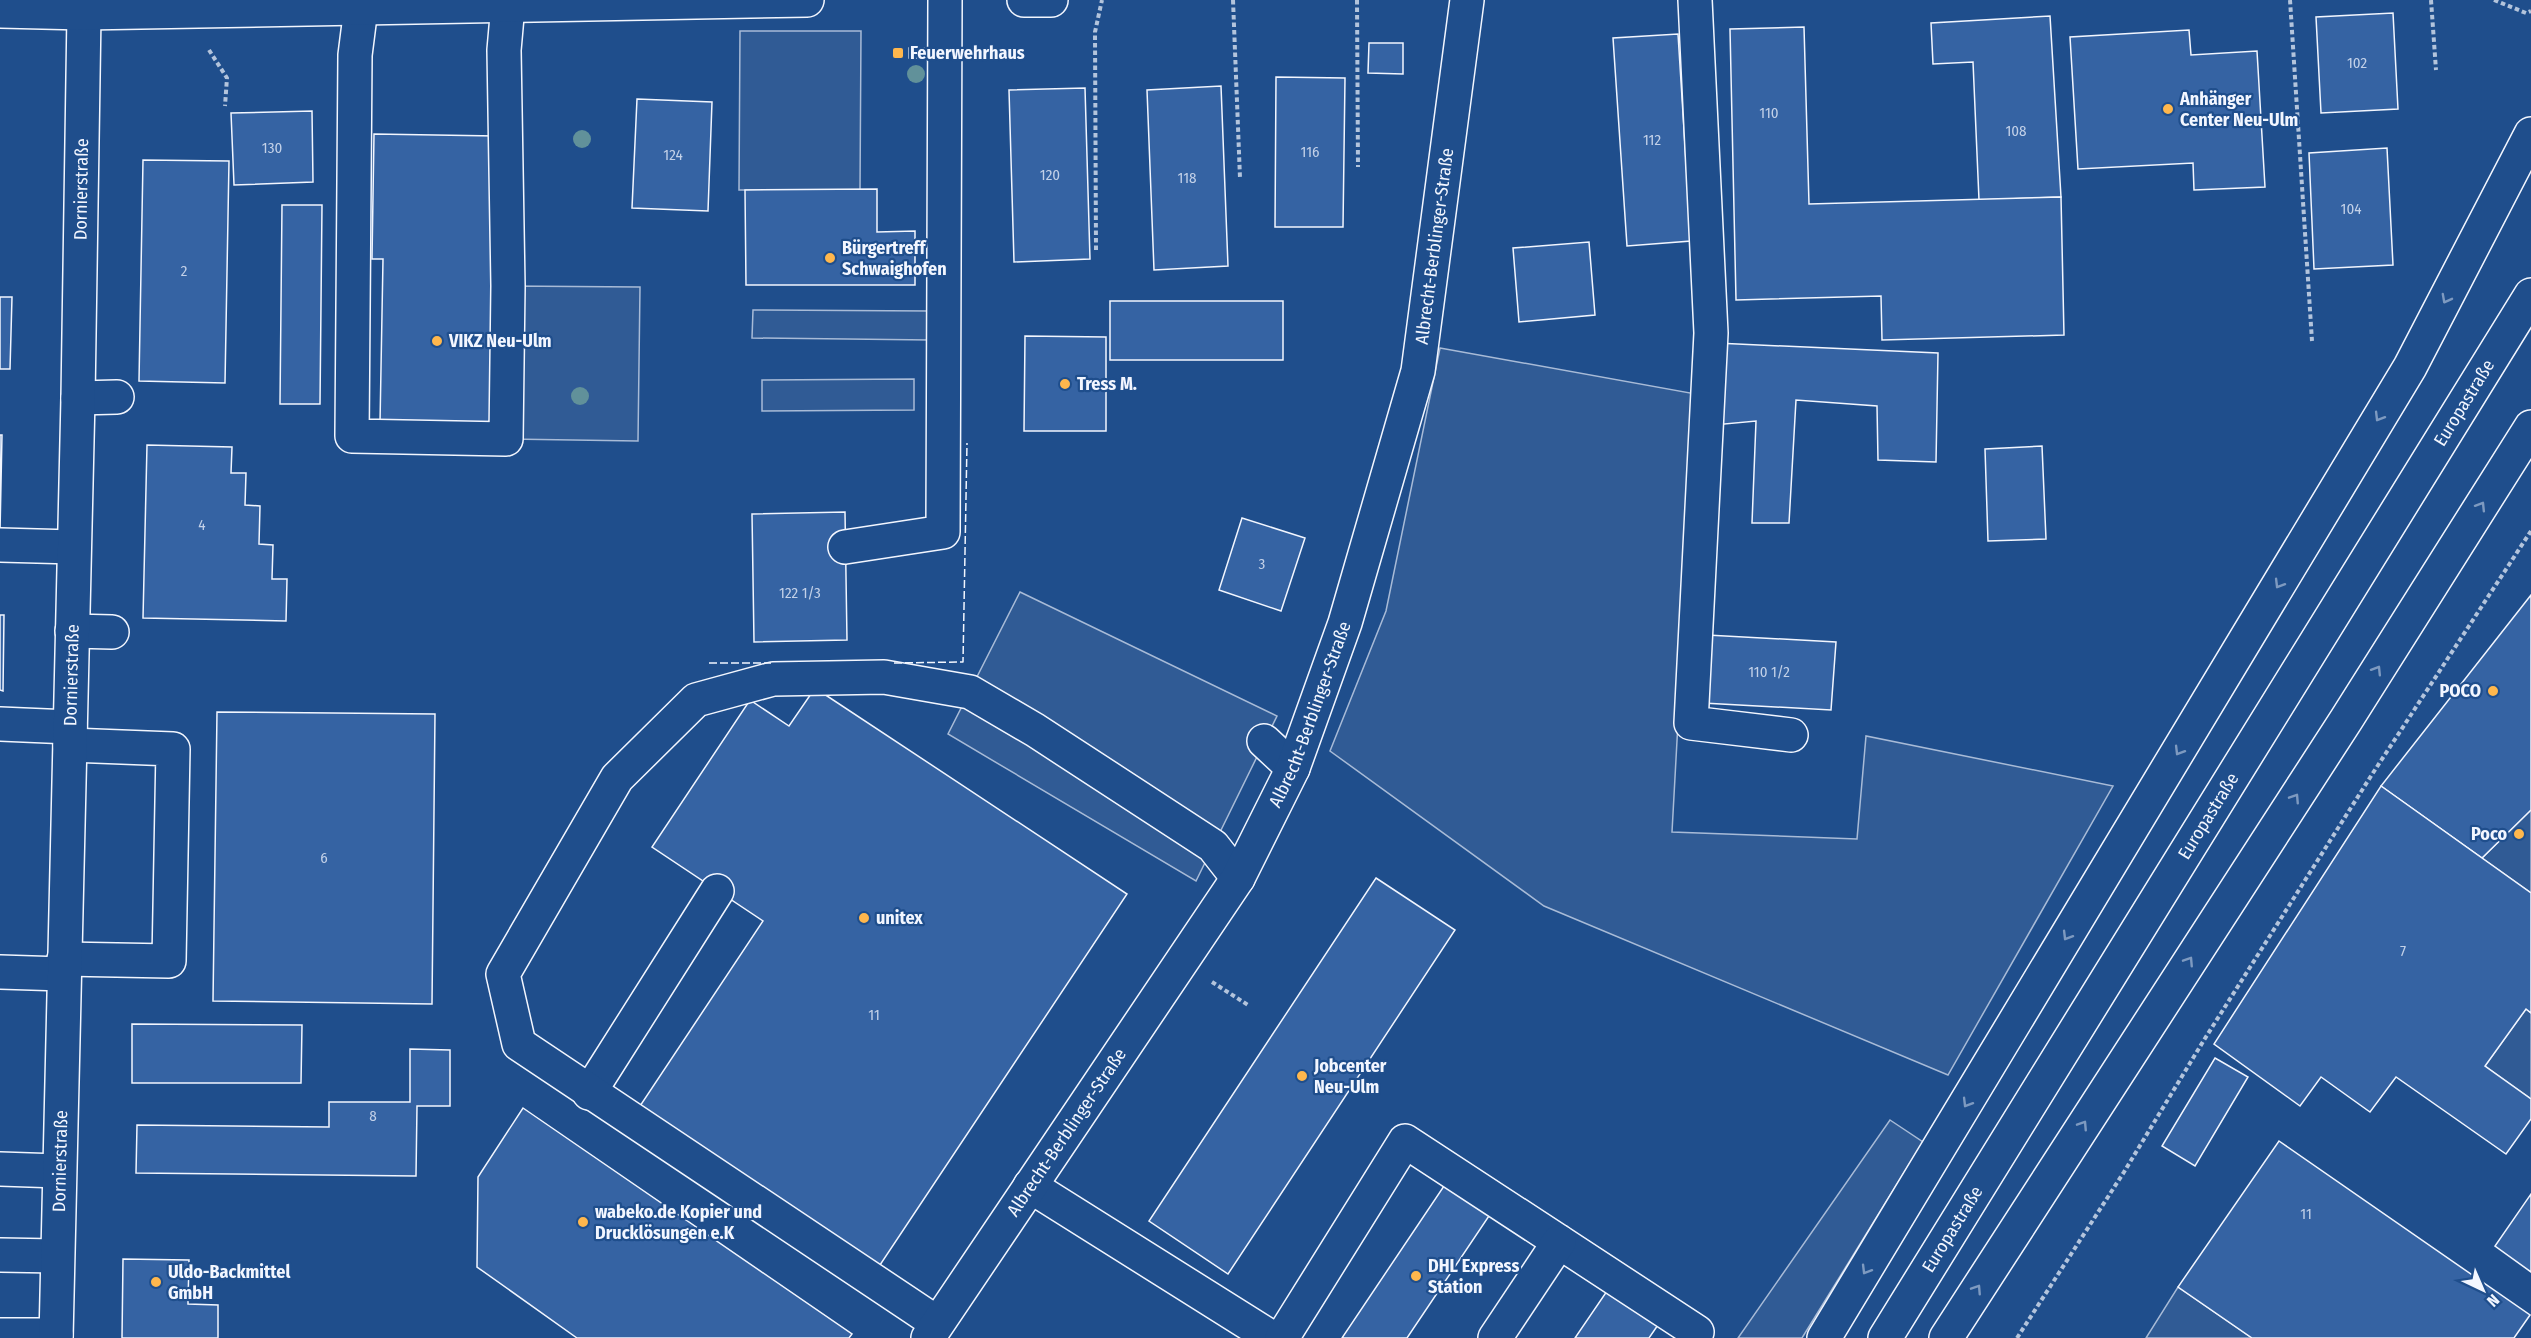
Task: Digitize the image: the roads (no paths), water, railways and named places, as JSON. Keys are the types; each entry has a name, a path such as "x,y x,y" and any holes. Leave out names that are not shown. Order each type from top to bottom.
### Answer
{"main road":[{"path":"0,11 84,13 807,0"},
{"path":"845,547 943,532 945,0"},
{"path":"1024,0 1052,0"},
{"name":"Albrecht-Berblinger-Straße","path":"933,1330 1238,878 1293,768 1345,623 1418,371 1467,0"},
{"path":"1695,0 1711,333 1691,723 1791,735"},
{"path":"361,8 355,55 352,436 506,439 508,286 504,50 508,5"},
{"name":"Dornierstraße","path":"56,1336 78,398 84,13"},
{"path":"1824,1338 2410,367 2474,248 2531,134"},
{"path":"2474,248 2531,178"},
{"name":"Europastraße","path":"1885,1338 2531,295"},
{"path":"78,398 117,397"},
{"path":"1946,1338 2346,720 2531,427"},
{"path":"0,545 74,547"},
{"path":"72,631 112,632"},
{"path":"933,1330 519,1044 503,975 617,778 696,700 773,679 884,677 970,692 1035,730 1213,846 1238,878"},
{"path":"0,724 70,736 173,748 169,961 0,972"},
{"path":"1264,741 1293,768"},
{"path":"589,1093 717,891"},
{"path":"1282,1338 1405,1141 1697,1332 1694,1338"},
{"path":"0,1169 59,1171"},
{"path":"1030,1186 1272,1338"},
{"path":"1496,1338 1559,1242"},
{"path":"0,1255 57,1256"},
{"path":"0,1335 56,1336"}],"place":[{"name":"Feuerwehrhaus","path":"898,53"},
{"name":"Anhänger Center Neu-Ulm","path":"2168,109"},
{"name":"Bürgertreff Schwaighofen","path":"830,258"},
{"name":"VIKZ Neu-Ulm","path":"437,341"},
{"name":"Tress M.","path":"1065,384"},
{"name":"POCO","path":"2493,691"},
{"name":"Poco","path":"2519,834"},
{"name":"unitex","path":"864,918"},
{"name":"Jobcenter Neu-Ulm","path":"1302,1076"},
{"name":"wabeko.de Kopier und Drucklösungen e.K","path":"583,1222"},
{"name":"DHL Express Station","path":"1416,1276"},
{"name":"Uldo-Backmittel GmbH","path":"156,1282"}]}
